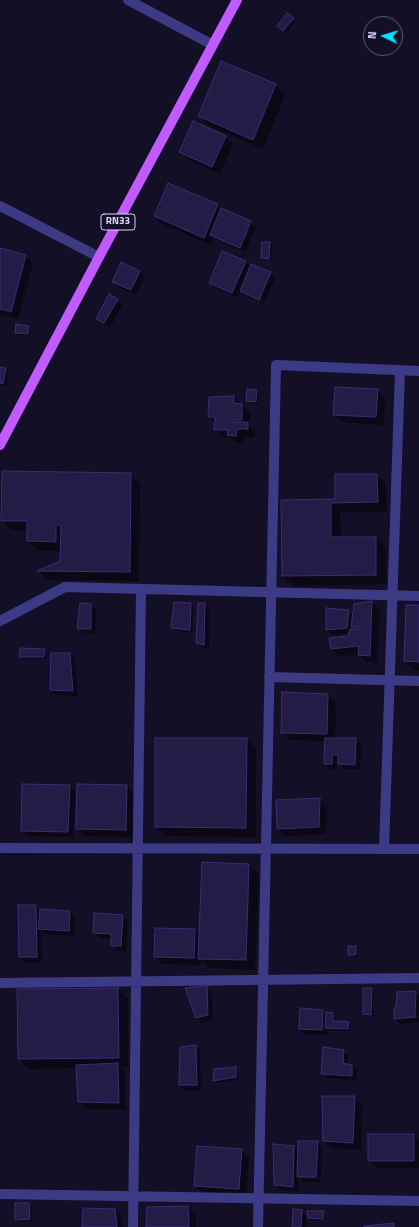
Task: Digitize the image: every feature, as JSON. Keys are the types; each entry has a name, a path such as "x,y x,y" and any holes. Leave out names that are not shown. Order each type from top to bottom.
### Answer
{"main road":[{"name":"RN33","path":"0,445 99,257 238,0"}],"street":[{"path":"128,0 213,45"},
{"path":"0,206 99,257"},
{"path":"258,1227 276,365 419,371"},
{"path":"384,849 400,370"},
{"path":"0,621 65,587 419,596"},
{"path":"133,1227 141,589"},
{"path":"270,677 419,681"},
{"path":"0,848 419,848"},
{"path":"0,983 419,978"},
{"path":"0,1194 419,1201"}],"building":[{"path":"287,13 294,18 283,31 277,26"},
{"path":"221,61 276,84 253,140 198,116"},
{"path":"193,121 226,136 212,167 179,152"},
{"path":"168,183 218,204 204,238 154,216"},
{"path":"221,208 251,221 240,248 210,235"},
{"path":"262,242 270,242 269,259 261,258"},
{"path":"0,248 26,255 11,312 0,309"},
{"path":"222,251 246,261 232,293 209,283"},
{"path":"121,262 140,271 131,290 112,282"},
{"path":"251,264 271,272 259,300 240,291"},
{"path":"109,294 118,299 104,323 96,319"},
{"path":"16,324 29,326 28,334 15,333"},
{"path":"0,367 6,368 3,384 0,383"},
{"path":"335,387 378,389 376,417 333,415"},
{"path":"247,389 257,390 256,402 246,401"},
{"path":"234,396 234,403 242,404 242,420 235,420 234,422 248,422 248,429 237,429 236,436 227,435 228,430 214,430 215,417 208,417 209,397"},
{"path":"2,471 131,473 130,572 37,571 60,561 61,525 56,525 56,542 27,541 27,521 1,521"},
{"path":"335,474 377,474 378,502 331,503 331,537 376,537 376,575 282,576 281,500 335,499"},
{"path":"372,601 370,656 358,655 359,646 331,649 329,638 348,636 350,629 358,629 358,627 351,627 354,604"},
{"path":"174,602 191,603 190,630 171,628"},
{"path":"80,603 91,604 91,629 77,629"},
{"path":"198,603 205,603 204,645 196,643"},
{"path":"406,605 419,605 419,662 404,661"},
{"path":"326,608 349,610 347,628 326,630"},
{"path":"20,648 45,649 44,657 19,657"},
{"path":"51,653 70,653 73,691 50,690"},
{"path":"282,692 328,694 327,734 281,733"},
{"path":"155,738 247,738 246,828 155,827"},
{"path":"325,738 356,738 355,765 338,764 338,755 332,755 332,764 324,764"},
{"path":"22,784 70,785 68,832 21,831"},
{"path":"77,784 127,785 126,830 76,829"},
{"path":"320,798 319,827 277,829 276,800"},
{"path":"202,862 249,864 246,960 198,959"},
{"path":"18,905 36,905 37,957 19,957"},
{"path":"40,909 70,911 69,931 38,929"},
{"path":"94,913 123,915 121,946 111,946 111,934 93,933"},
{"path":"155,928 195,929 194,958 154,957"},
{"path":"348,946 356,946 356,955 348,955"},
{"path":"207,986 208,1015 196,1018 185,988"},
{"path":"118,988 119,1058 18,1059 17,989"},
{"path":"363,988 372,988 371,1015 363,1014"},
{"path":"416,991 415,1017 394,1019 394,1008 396,1008 397,992"},
{"path":"300,1008 323,1010 322,1030 299,1029"},
{"path":"326,1012 333,1013 333,1021 349,1022 348,1029 325,1028"},
{"path":"196,1045 197,1085 179,1085 180,1047"},
{"path":"323,1047 344,1050 343,1063 352,1065 352,1076 321,1074"},
{"path":"118,1063 119,1103 78,1102 76,1065"},
{"path":"236,1067 236,1077 213,1081 214,1069"},
{"path":"322,1096 355,1096 353,1143 323,1141"},
{"path":"368,1134 414,1134 414,1161 368,1161"},
{"path":"298,1141 318,1141 316,1177 297,1177"},
{"path":"273,1144 294,1146 293,1187 274,1185"},
{"path":"197,1146 242,1149 239,1189 194,1186"},
{"path":"15,1203 29,1203 30,1219 15,1220"},
{"path":"188,1206 189,1227 146,1227 147,1207"},
{"path":"83,1208 115,1209 117,1227 82,1227"},
{"path":"293,1209 302,1210 301,1227 292,1227"},
{"path":"307,1211 324,1211 323,1219 308,1218"},
{"path":"394,1223 394,1227 364,1227 364,1226"}]}
